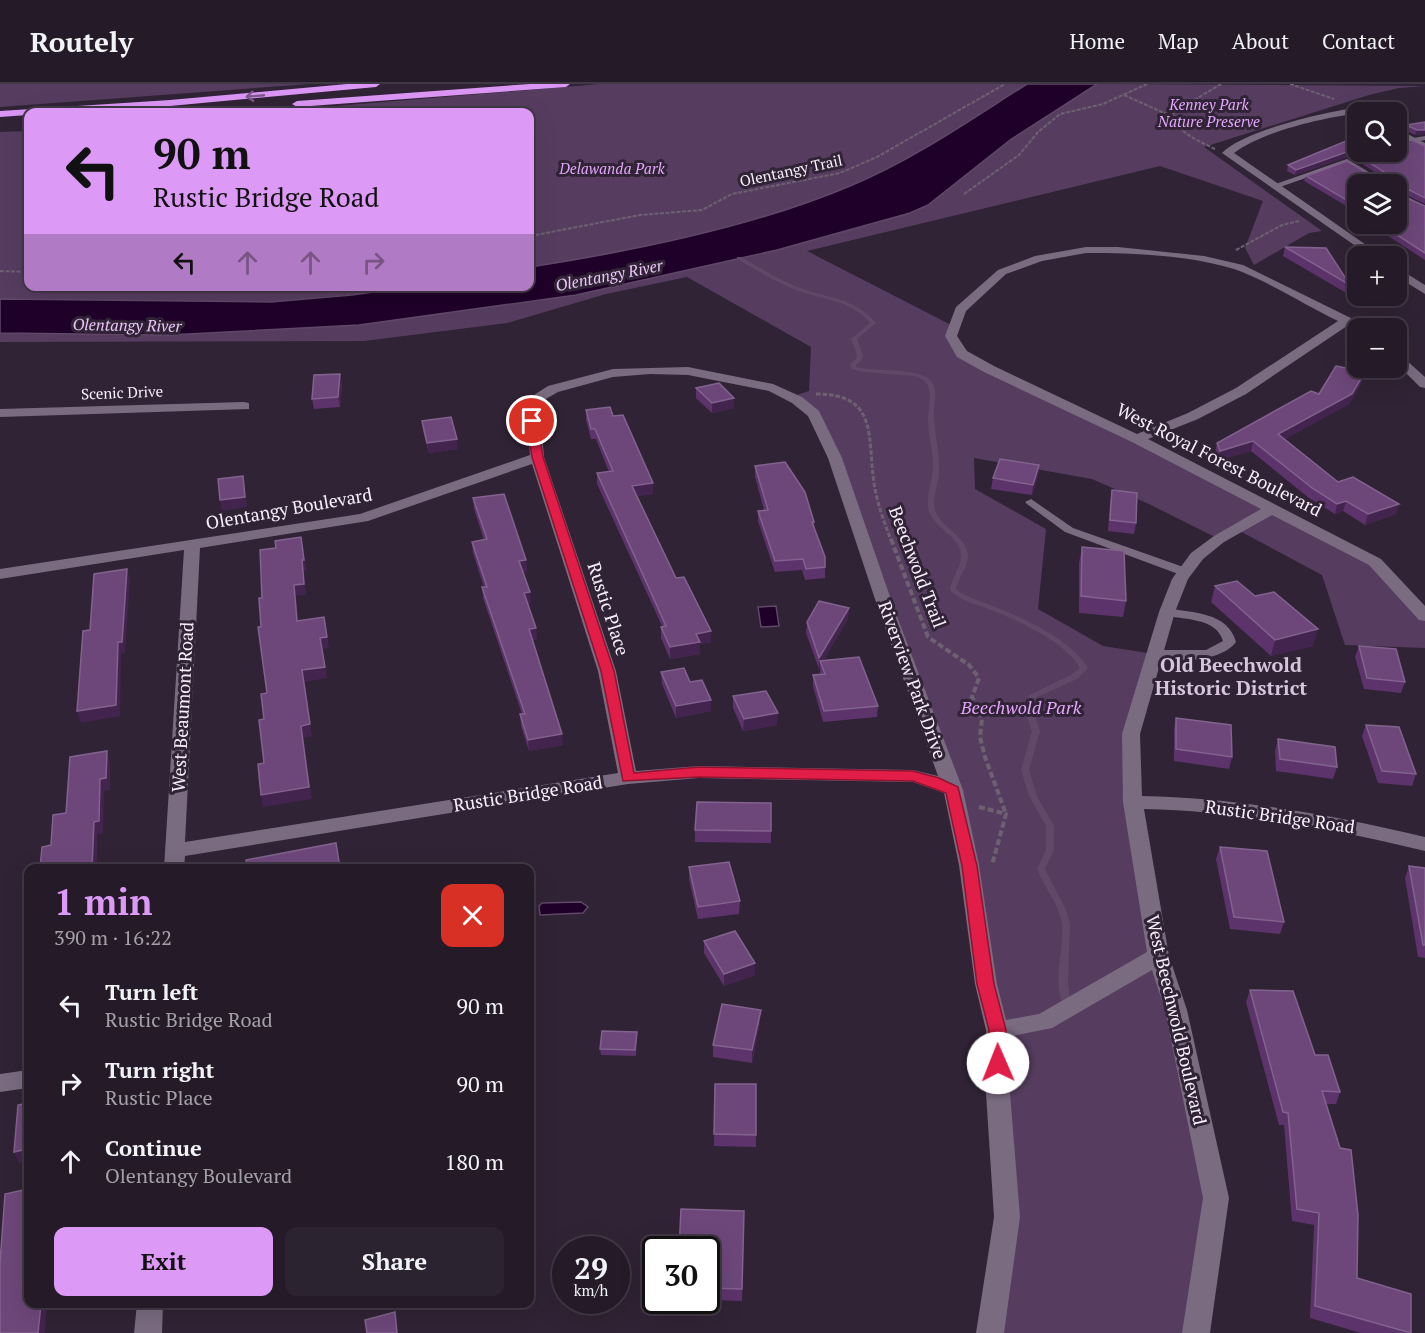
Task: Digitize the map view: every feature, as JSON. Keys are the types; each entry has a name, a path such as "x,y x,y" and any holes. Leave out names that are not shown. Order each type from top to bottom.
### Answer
{"highway":[{"path":"90,108 376,84"},
{"path":"222,108 466,84"},
{"path":"281,105 566,84"},
{"path":"248,106 259,106"},
{"path":"0,114 24,112"},
{"path":"0,124 24,122"}],"street":[{"path":"1347,112 1240,144 1227,153 1362,246"},
{"path":"1407,137 1425,147"},
{"name":"West Royal Forest Boulevard","path":"1346,321 1239,267 1140,252 1086,250 1039,258 1002,272 960,310 951,336 962,354 977,362 1137,439 1375,562 1425,616"},
{"path":"1407,278 1425,290"},
{"path":"1137,439 1193,416 1241,391 1346,321"},
{"path":"1407,366 1425,384"},
{"path":"537,457 532,421 533,409 539,398 553,389 613,373 651,370 688,371 773,388 794,398"},
{"name":"Riverview Park Drive","path":"794,398 814,414 835,458 888,614 953,790 972,889 986,984 997,1030 998,1093 1006,1217 990,1333"},
{"name":"Scenic Drive","path":"0,413 244,406"},
{"name":"Olentangy Boulevard","path":"0,574 363,518 537,457"},
{"name":"Rustic Place","path":"537,457 607,671 628,778"},
{"name":"West Beechwold Boulevard","path":"1196,1333 1216,1198 1176,1010 1158,956 1133,802 1131,734 1167,612 1180,579 1197,556 1218,539 1272,509"},
{"name":"West Beaumont Road","path":"175,860 192,545"},
{"name":"Rustic Bridge Road","path":"175,860 628,778 699,772 913,776 934,781 953,790"},
{"name":"Rustic Bridge Road","path":"1133,802 1175,803 1333,822 1425,844"},
{"path":"997,1030 1044,1022 1158,956"},
{"path":"0,1083 24,1080"},
{"path":"148,1333 150,1308"}],"lane":[{"path":"1407,141 1425,138"},
{"path":"1274,186 1352,160 1371,174"},
{"path":"1407,199 1425,210"},
{"path":"1031,502 1069,530 1185,572"},
{"path":"1154,654 1209,653 1220,651 1230,642 1224,628 1215,623 1167,612"}],"path":[{"name":"Olentangy Trail","path":"534,235 640,215 702,210 732,194 840,173 877,157 1004,84"},
{"path":"964,194 1018,155 1038,132 1060,114 1102,104 1147,84"},
{"path":"1290,84 1347,106"},
{"path":"1220,86 1173,113 1173,117 1174,122 1201,141 1227,153"},
{"path":"1124,95 1173,117"},
{"path":"1233,251 1282,225 1324,220"},
{"path":"0,271 24,272"},
{"name":"Beechwold Trail","path":"794,398 823,394 840,395 858,405 864,414 871,435 874,483 881,513 928,637 934,644 973,669 978,678 972,697 982,719 980,737 990,774 1006,814"},
{"path":"953,790 984,810 1006,814 996,857 972,889"}],"green space":[{"path":"0,84 309,84 0,107"},
{"name":"Delawanda Park","path":"600,84 1027,84 941,139 896,164 813,201 693,236 534,266 534,108 311,108"},
{"path":"1097,84 1425,86 1399,88 1369,95 1204,147 1322,231 1309,233 1254,265 1245,248 1263,201 1160,166 807,251 955,327 951,336 962,354 1375,562 1425,616 1425,648 1345,645 1322,575 1236,529 1219,539 1092,479 974,458 975,489 1046,529 1038,609 1103,646 1154,654 1131,734 1133,802 1216,1198 1196,1333 990,1333 1007,1217 969,865 814,414 791,397 809,391 811,347 687,277 606,294 507,323 364,341 0,342 0,333 169,335 359,325 425,315 777,250 910,213 928,205 1010,140"},
{"path":"24,131 24,291 380,291 271,302 0,299 0,132"}],"water":[{"name":"Olentangy River","path":"1027,84 1097,84 1010,140 928,205 910,213 777,250 576,295 359,325 169,335 0,333 0,299 271,302 380,291 534,291 534,266 693,236 774,214 813,201 873,176 963,125"},
{"path":"776,606 779,626 761,627 758,607"},
{"path":"581,902 588,907 583,913 540,915 539,906 542,903"}],"building":[{"path":"1425,122 1425,130 1417,130 1407,125"},
{"path":"1412,140 1425,146 1425,198 1407,189 1407,174 1387,174 1368,162 1407,162 1407,141"},
{"path":"1347,141 1347,152 1296,170 1288,165"},
{"path":"1347,161 1368,174 1347,174 1347,200 1306,176"},
{"path":"1407,198 1425,206 1425,253 1396,234 1407,234"},
{"path":"1285,247 1326,248 1347,283"},
{"path":"1336,366 1347,368 1347,378 1361,378 1352,394 1278,434 1338,482 1353,477 1399,504 1368,514 1346,501 1337,504 1312,488 1253,441 1220,451 1217,443 1311,391 1319,394"},
{"path":"340,374 338,397 312,399 314,375"},
{"path":"719,383 734,398 712,403 696,388"},
{"path":"610,407 613,416 623,415 653,483 632,486 676,578 684,577 711,631 696,634 700,642 670,647 661,627 666,626 597,473 613,471 595,429 591,429 586,410"},
{"path":"451,417 457,439 427,443 422,421"},
{"path":"1000,459 1039,465 1033,485 993,478"},
{"path":"785,462 805,492 814,522 812,522 825,557 825,567 806,569 803,559 775,561 758,511 768,510 755,466"},
{"path":"243,476 245,497 220,500 218,479"},
{"path":"1112,490 1137,493 1136,523 1110,520"},
{"path":"504,494 526,560 519,561 530,592 524,593 536,628 529,629 562,734 528,740 520,714 525,714 482,587 487,587 472,542 487,539 473,498"},
{"path":"301,537 304,584 294,585 297,621 324,617 327,637 320,638 325,667 302,670 310,724 301,726 309,787 261,795 258,764 264,763 259,720 264,719 261,694 267,693 258,627 261,627 259,598 262,598 260,550 276,548 275,541"},
{"path":"1082,547 1124,551 1126,601 1081,596"},
{"path":"127,569 122,642 118,642 116,705 77,711 83,631 90,630 94,574"},
{"path":"1237,581 1255,596 1274,592 1318,629 1275,640 1215,586"},
{"path":"819,601 849,608 819,658 807,622"},
{"path":"1359,646 1396,649 1405,682 1367,678"},
{"path":"859,657 878,706 824,711 813,675 825,674 820,661"},
{"path":"684,668 690,682 702,680 711,700 676,706 661,672"},
{"path":"766,691 778,713 744,719 733,696"},
{"path":"1176,718 1231,725 1232,757 1176,749"},
{"path":"1366,725 1399,727 1416,774 1382,771"},
{"path":"1278,739 1335,747 1337,767 1280,759"},
{"path":"107,751 106,778 100,779 99,821 94,822 92,864 40,864 42,847 51,845 53,815 66,813 70,757"},
{"path":"697,802 771,803 771,831 695,830"},
{"path":"336,843 339,864 246,864 246,860"},
{"path":"1220,847 1267,851 1284,922 1234,917"},
{"path":"729,862 740,901 698,907 689,867"},
{"path":"1409,866 1425,868 1425,945 1423,945"},
{"path":"735,931 755,963 724,974 704,941"},
{"path":"1250,990 1293,991 1315,1055 1328,1055 1340,1092 1322,1091 1340,1148 1351,1150 1358,1215 1357,1278 1411,1294 1411,1333 1315,1306 1319,1213 1297,1209 1288,1113 1283,1112"},
{"path":"722,1004 761,1010 752,1050 713,1045"},
{"path":"602,1031 637,1032 635,1050 600,1049"},
{"path":"715,1084 756,1084 756,1135 714,1134"},
{"path":"24,1104 24,1150 14,1152 18,1105"},
{"path":"24,1190 24,1308 41,1308 38,1333 0,1333 0,1263 5,1194"},
{"path":"681,1209 744,1211 742,1289 720,1288 720,1236 680,1236"},
{"path":"395,1312 397,1333 367,1333 365,1320"}],"waterway":[{"path":"739,258 793,287 848,304 867,315 873,323 854,339 860,355 859,360 853,364 854,368 905,373 929,382 932,390 931,422 936,466 931,508 937,520 957,540 964,552 964,562 953,590 967,599 1004,613 1045,634 1071,651 1084,668 1074,677 1032,697 1028,708 1036,731 1025,770 1033,796 1050,826 1050,850 1041,869 1065,917 1066,943 1063,981 1065,1000"}],"district":[{"name":"Old Beechwold Historic District","path":"1231,676"}],"route":[{"path":"532,421 537,457 607,671 628,778 699,772 913,776 934,781 953,790 969,866 986,984 997,1030 998,1063"}],"park label":[{"name":"Kenney Park Nature Preserve","path":"1209,114"},
{"name":"Beechwold Park","path":"1021,708"}]}
